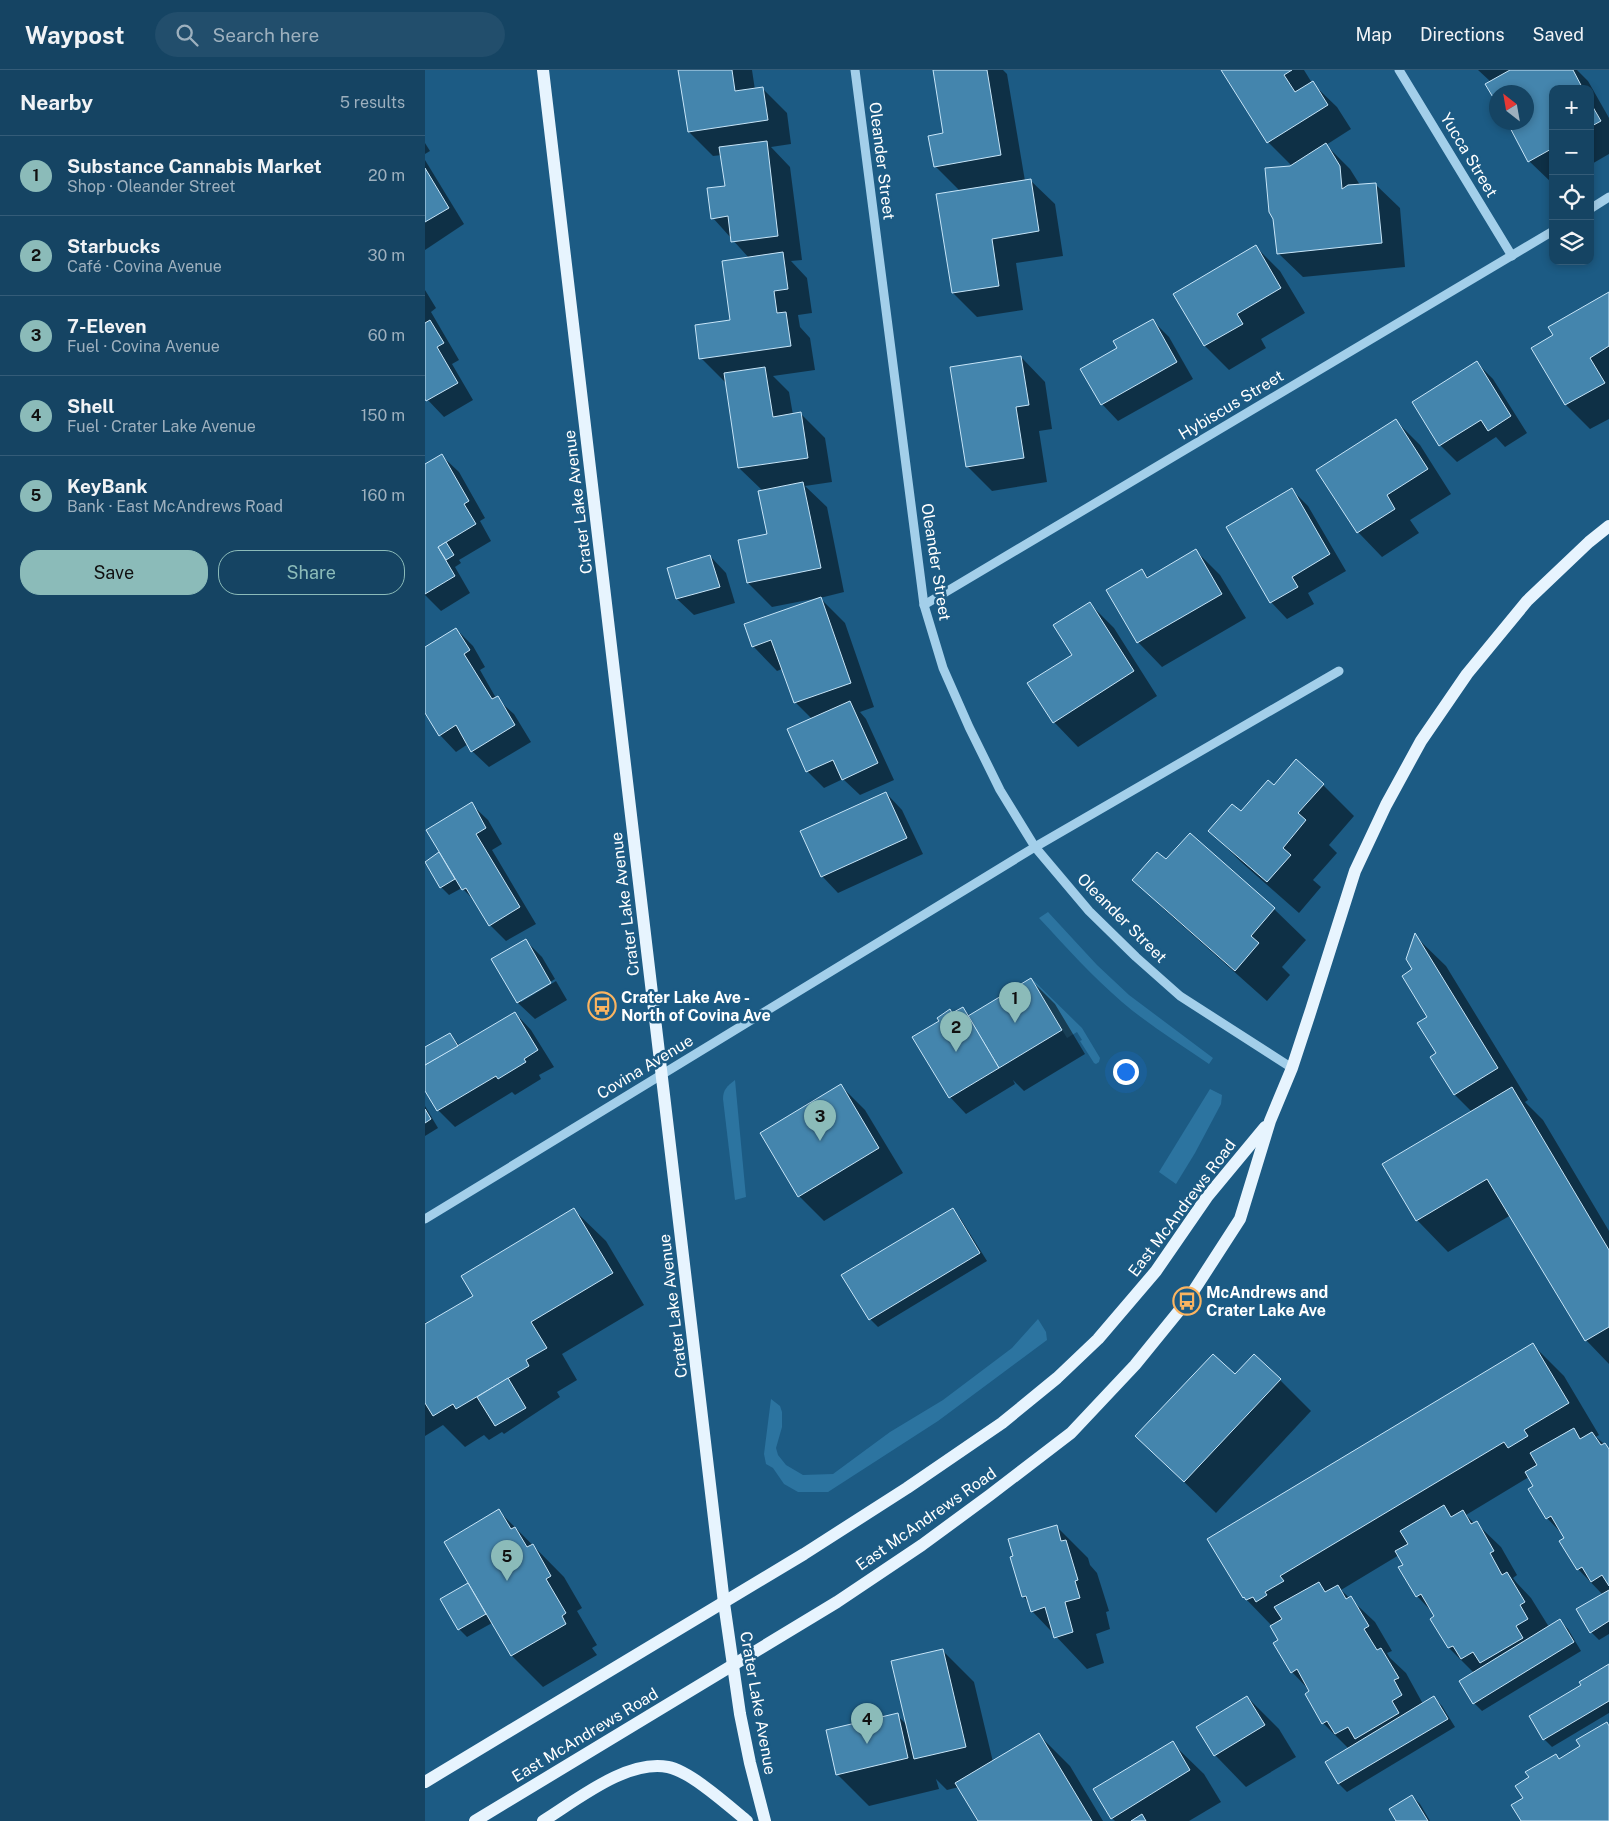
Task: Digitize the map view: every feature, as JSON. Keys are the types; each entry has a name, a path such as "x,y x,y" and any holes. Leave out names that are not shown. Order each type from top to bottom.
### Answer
{"main road":[{"name":"Crater Lake Avenue","path":"543,70 724,1603 742,1724 765,1821"},
{"name":"East McAndrews Road","path":"475,1821 837,1602 922,1545 1071,1433 1135,1365 1187,1301 1240,1219 1270,1121 1292,1068 1355,871 1386,805 1421,741 1467,674 1527,602 1589,542 1609,526"},
{"name":"East McAndrews Road","path":"425,1782 724,1603 915,1483 1002,1423 1057,1378 1098,1339 1156,1271 1207,1198 1270,1121"},
{"path":"543,1821 621,1773 649,1766 669,1767 697,1781 747,1821"}],"street":[{"name":"Oleander Street","path":"855,70 924,605 943,668 1000,790 1035,847 1089,911 1136,957 1180,996 1292,1068"},
{"name":"Yucca Street","path":"1399,70 1512,256"},
{"path":"1594,206 1609,197"},
{"name":"Hybiscus Street","path":"924,605 1549,233"},
{"name":"Covina Avenue","path":"425,1219 1035,847 1339,671"}],"shaded area":[{"path":"1048,912 1097,965 1129,995 1213,1058 1209,1064 1143,1019 1100,982 1039,918"},
{"path":"1031,978 1082,1028 1100,1058 1099,1062 1094,1063 1080,1041 1082,1040 1077,1032 1067,1038"},
{"path":"735,1080 746,1197 735,1200 723,1099 726,1088"},
{"path":"1210,1089 1222,1095 1221,1104 1176,1184 1159,1172"},
{"path":"1038,1319 1046,1332 1047,1340 938,1421 828,1492 798,1492 784,1484 773,1468 766,1464 764,1454 771,1399 780,1406 782,1412 782,1427 776,1448 778,1455 786,1465 803,1475 833,1474 890,1432 943,1400 1012,1348"}],"building":[{"path":"678,70 732,70 735,91 763,87 768,120 688,132"},
{"path":"933,70 987,70 1001,155 934,167 928,136 943,133"},
{"path":"1221,70 1292,70 1284,75 1295,92 1313,81 1328,105 1267,143"},
{"path":"1510,70 1573,70 1581,85 1549,85 1549,150 1528,162 1511,130 1534,130 1534,85 1489,85 1489,91 1485,84"},
{"path":"1594,109 1601,121 1594,125"},
{"path":"767,141 778,236 731,242 728,216 711,219 707,188 725,186 719,147"},
{"path":"1326,143 1340,166 1342,189 1348,185 1376,183 1382,243 1277,254 1273,219 1269,212 1265,168 1290,166"},
{"path":"425,168 449,208 425,222"},
{"path":"1031,179 1039,231 992,239 999,286 952,293 936,194"},
{"path":"1256,245 1281,288 1237,314 1243,324 1204,346 1173,294"},
{"path":"783,252 788,289 774,291 777,313 786,312 791,346 699,359 695,325 730,320 722,261"},
{"path":"1609,292 1609,346 1590,358 1605,383 1565,405 1531,348 1553,335 1548,327"},
{"path":"1153,319 1177,362 1101,405 1080,369 1117,348 1113,341"},
{"path":"430,320 444,343 437,347 458,383 426,401 425,323"},
{"path":"1021,356 1029,405 1016,407 1024,458 966,467 950,367"},
{"path":"1477,361 1511,416 1488,431 1481,420 1439,446 1412,402"},
{"path":"765,367 773,417 801,412 808,458 738,468 724,373"},
{"path":"1396,419 1428,469 1387,495 1395,509 1357,533 1316,470"},
{"path":"442,454 469,501 464,504 476,524 438,547 455,576 425,594 425,464"},
{"path":"803,482 821,568 747,583 738,540 767,534 758,491"},
{"path":"1292,488 1330,554 1292,577 1298,587 1270,603 1226,527"},
{"path":"446,542 454,555 446,560 438,547"},
{"path":"1196,549 1222,594 1137,643 1106,590 1142,569 1147,578"},
{"path":"710,555 720,587 676,599 667,568"},
{"path":"821,597 851,683 794,703 771,640 752,647 744,624"},
{"path":"1090,602 1134,671 1053,723 1027,683 1072,655 1053,625"},
{"path":"456,628 470,650 464,654 492,699 498,696 515,725 471,752 456,725 439,736 425,713 425,647"},
{"path":"850,701 878,763 842,780 833,760 806,772 787,729"},
{"path":"1296,759 1324,784 1298,813 1306,820 1283,848 1291,855 1267,882 1208,831 1232,804 1241,811 1268,780 1274,785"},
{"path":"886,792 907,838 821,877 800,831"},
{"path":"472,802 486,828 476,834 520,907 489,926 466,888 462,890 426,830"},
{"path":"1190,833 1275,908 1251,936 1259,943 1235,971 1132,880 1157,852 1166,859"},
{"path":"439,852 455,879 440,888 425,862"},
{"path":"1415,933 1498,1068 1454,1095 1430,1057 1436,1053 1417,1023 1427,1017 1402,976 1412,969 1406,959"},
{"path":"526,939 551,983 517,1003 491,959"},
{"path":"1031,978 1062,1030 999,1068 968,1016"},
{"path":"963,1007 999,1068 949,1098 912,1037 939,1021 937,1018 950,1009 952,1013"},
{"path":"515,1012 538,1050 524,1059 526,1062 498,1079 496,1076 437,1111 425,1091 425,1065"},
{"path":"450,1033 458,1046 425,1065 425,1047"},
{"path":"841,1084 879,1148 798,1197 760,1133"},
{"path":"1512,1087 1609,1250 1609,1327 1585,1341 1487,1179 1416,1221 1382,1164"},
{"path":"425,1109 431,1119 425,1123"},
{"path":"574,1208 613,1273 531,1322 547,1348 526,1360 529,1366 456,1409 453,1404 433,1416 425,1403 425,1324 473,1296 461,1276"},
{"path":"953,1208 980,1253 869,1320 841,1275"},
{"path":"1533,1343 1569,1403 1524,1430 1528,1436 1508,1448 1504,1442 1280,1576 1284,1581 1265,1592 1267,1595 1256,1602 1253,1597 1246,1600 1243,1598 1207,1539"},
{"path":"1213,1354 1235,1374 1254,1354 1281,1379 1184,1482 1135,1436"},
{"path":"508,1378 526,1408 495,1426 477,1397"},
{"path":"1574,1428 1580,1439 1592,1432 1601,1445 1605,1443 1609,1449 1609,1586 1602,1575 1591,1582 1582,1567 1577,1570 1559,1541 1564,1538 1551,1516 1546,1519 1528,1489 1533,1486 1525,1472 1537,1465 1530,1453"},
{"path":"1444,1505 1451,1517 1463,1510 1471,1524 1477,1521 1494,1551 1490,1553 1502,1575 1507,1572 1525,1602 1520,1605 1528,1619 1516,1626 1523,1638 1480,1663 1473,1652 1461,1659 1453,1646 1448,1648 1430,1619 1434,1616 1421,1594 1416,1597 1398,1567 1403,1565 1395,1551 1408,1544 1400,1531"},
{"path":"499,1509 511,1529 515,1527 527,1547 533,1544 551,1576 546,1579 566,1613 562,1616 566,1624 511,1656 444,1542"},
{"path":"1057,1525 1061,1541 1066,1540 1078,1580 1075,1581 1080,1598 1065,1602 1073,1632 1054,1638 1045,1607 1031,1612 1026,1596 1022,1597 1010,1557 1013,1556 1008,1539"},
{"path":"1319,1582 1325,1592 1338,1585 1346,1599 1351,1596 1369,1626 1364,1629 1377,1650 1381,1648 1399,1678 1394,1680 1402,1695 1392,1701 1399,1713 1355,1739 1348,1727 1335,1734 1327,1721 1322,1724 1305,1694 1309,1691 1297,1669 1291,1673 1273,1643 1278,1640 1270,1626 1282,1619 1274,1607"},
{"path":"468,1583 486,1614 458,1630 440,1599"},
{"path":"1609,1590 1609,1621 1590,1633 1576,1609"},
{"path":"1560,1619 1574,1642 1473,1704 1459,1681"},
{"path":"943,1649 966,1747 914,1759 891,1661"},
{"path":"1609,1664 1609,1701 1543,1740 1529,1716 1581,1685 1579,1682"},
{"path":"1247,1696 1265,1725 1214,1756 1196,1727"},
{"path":"1434,1696 1448,1719 1338,1784 1325,1762"},
{"path":"898,1713 908,1758 836,1775 826,1730"},
{"path":"1607,1722 1609,1726 1609,1821 1521,1821 1511,1805 1523,1798 1515,1786 1529,1777 1525,1772 1556,1754 1559,1759 1580,1746 1576,1740"},
{"path":"1039,1733 1092,1821 978,1821 955,1783"},
{"path":"1173,1741 1190,1770 1111,1819 1093,1789"},
{"path":"1412,1795 1428,1821 1396,1821 1389,1809"},
{"path":"1142,1814 1146,1821 1131,1821"}],"place":[{"name":"Crater Lake Ave - North of Covina Ave","path":"602,1006"},
{"name":"Substance Cannabis Market","path":"1015,1023"},
{"name":"Starbucks","path":"956,1052"},
{"name":"7-Eleven","path":"820,1141"},
{"name":"McAndrews and Crater Lake Ave","path":"1187,1301"},
{"name":"KeyBank","path":"507,1581"},
{"name":"Shell","path":"867,1744"}]}
